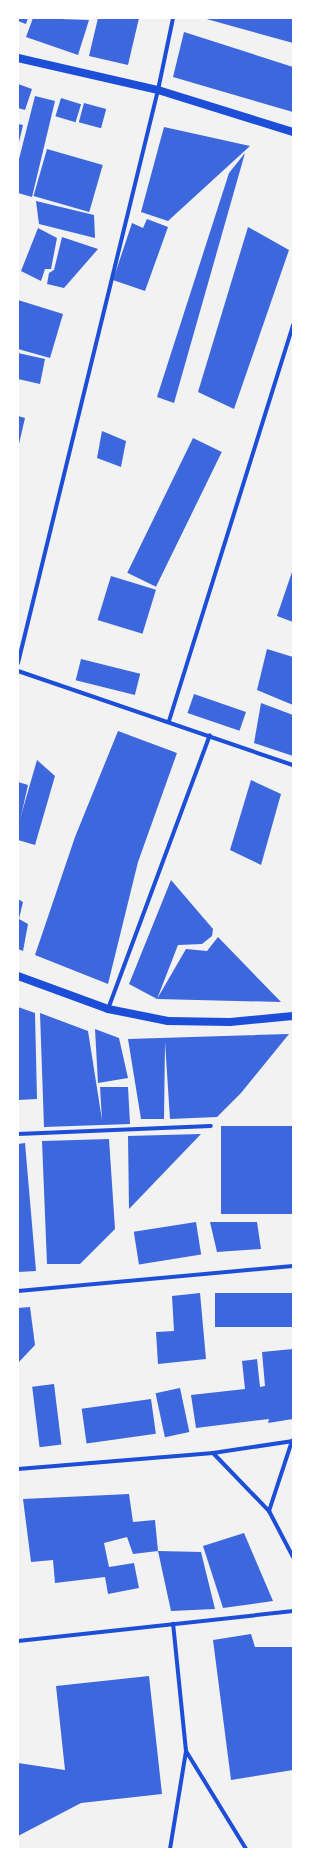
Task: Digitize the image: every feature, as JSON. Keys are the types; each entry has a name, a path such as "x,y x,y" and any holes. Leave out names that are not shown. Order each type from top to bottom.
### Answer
{"main road":[{"path":"18,58 158,90 293,132"},
{"path":"18,976 108,1009 168,1021 230,1022 293,1016"}],"street":[{"path":"18,663 158,90 173,18"},
{"path":"169,721 293,325"},
{"path":"18,672 169,721 293,765"},
{"path":"108,1009 210,735"},
{"path":"18,1134 211,1126"},
{"path":"18,1291 293,1266"},
{"path":"18,1469 213,1453 293,1441 269,1511"},
{"path":"213,1453 269,1511 293,1557"},
{"path":"18,1641 293,1611"},
{"path":"170,1849 186,1751 173,1624"},
{"path":"186,1751 246,1849"}],"building":[{"path":"18,18 28,18 26,24 18,21"},
{"path":"33,18 89,20 78,55 26,37"},
{"path":"98,18 139,18 128,65 89,56"},
{"path":"203,18 293,18 293,43"},
{"path":"184,32 293,67 293,112 173,77"},
{"path":"18,84 32,89 25,110 18,108"},
{"path":"35,96 55,101 32,197 18,193 18,163"},
{"path":"61,98 81,104 76,122 55,116"},
{"path":"84,103 106,109 101,128 79,122"},
{"path":"18,124 23,125 19,142 18,142"},
{"path":"164,127 250,146 168,221 141,212"},
{"path":"47,149 103,165 89,212 33,196"},
{"path":"245,153 174,403 157,397 229,173"},
{"path":"36,201 94,215 95,238 39,224"},
{"path":"147,219 168,227 145,291 113,280 132,223 143,228"},
{"path":"248,227 289,250 234,409 198,392"},
{"path":"38,228 57,238 51,269 45,269 41,281 21,271"},
{"path":"62,237 98,249 64,288 47,284 49,273 54,270"},
{"path":"18,300 63,314 50,358 18,349"},
{"path":"18,353 45,359 40,384 18,379"},
{"path":"18,416 25,418 19,444 18,444"},
{"path":"102,431 126,441 121,467 97,458"},
{"path":"193,438 222,452 156,587 127,573"},
{"path":"293,569 293,622 277,616"},
{"path":"111,576 156,590 142,634 98,620"},
{"path":"267,649 293,657 293,705 257,690"},
{"path":"81,659 140,674 135,695 76,680"},
{"path":"194,694 246,712 239,731 187,713"},
{"path":"261,703 293,715 293,756 254,743"},
{"path":"118,731 177,753 138,862 108,984 35,955 75,837"},
{"path":"37,760 55,776 35,845 18,840 18,826"},
{"path":"251,780 281,794 261,865 230,850"},
{"path":"18,782 28,785 19,825 18,825"},
{"path":"171,880 213,929 212,936 202,944 178,945 157,999 129,984"},
{"path":"18,899 23,902 19,919 28,924 23,951 18,949"},
{"path":"218,937 281,1002 157,999 186,949 207,951"},
{"path":"18,1007 35,1013 37,1099 18,1100"},
{"path":"40,1013 88,1031 102,1120 100,1087 128,1087 130,1124 44,1127"},
{"path":"95,1029 119,1038 128,1078 98,1083"},
{"path":"289,1034 241,1093 217,1117 170,1119 165,1042 164,1119 141,1119 128,1039"},
{"path":"221,1126 293,1126 293,1214 221,1214"},
{"path":"201,1134 129,1209 128,1136"},
{"path":"109,1139 115,1229 80,1264 47,1264 42,1141"},
{"path":"25,1143 36,1271 18,1272 18,1144"},
{"path":"196,1222 201,1255 139,1264 134,1232"},
{"path":"210,1222 257,1222 261,1249 217,1252"},
{"path":"200,1293 206,1359 158,1364 156,1332 174,1331 172,1296"},
{"path":"215,1293 293,1293 293,1327 215,1327"},
{"path":"30,1307 35,1345 18,1363 18,1308"},
{"path":"293,1349 293,1419 268,1423 269,1419 196,1428 191,1395 245,1389 242,1361 257,1359 260,1387 265,1386 262,1352"},
{"path":"54,1384 61,1445 40,1447 32,1387"},
{"path":"180,1388 189,1432 165,1437 156,1393"},
{"path":"151,1399 156,1434 87,1443 82,1409"},
{"path":"129,1494 133,1522 155,1520 158,1551 133,1554 127,1537 104,1543 109,1567 134,1563 139,1588 108,1594 105,1577 55,1583 53,1560 31,1562 23,1499"},
{"path":"244,1533 273,1601 223,1608 203,1546"},
{"path":"158,1551 201,1552 215,1609 171,1611"},
{"path":"251,1634 255,1647 293,1647 293,1770 231,1780 213,1640"},
{"path":"149,1676 162,1794 81,1803 18,1836 18,1763 65,1770 56,1686"}]}
